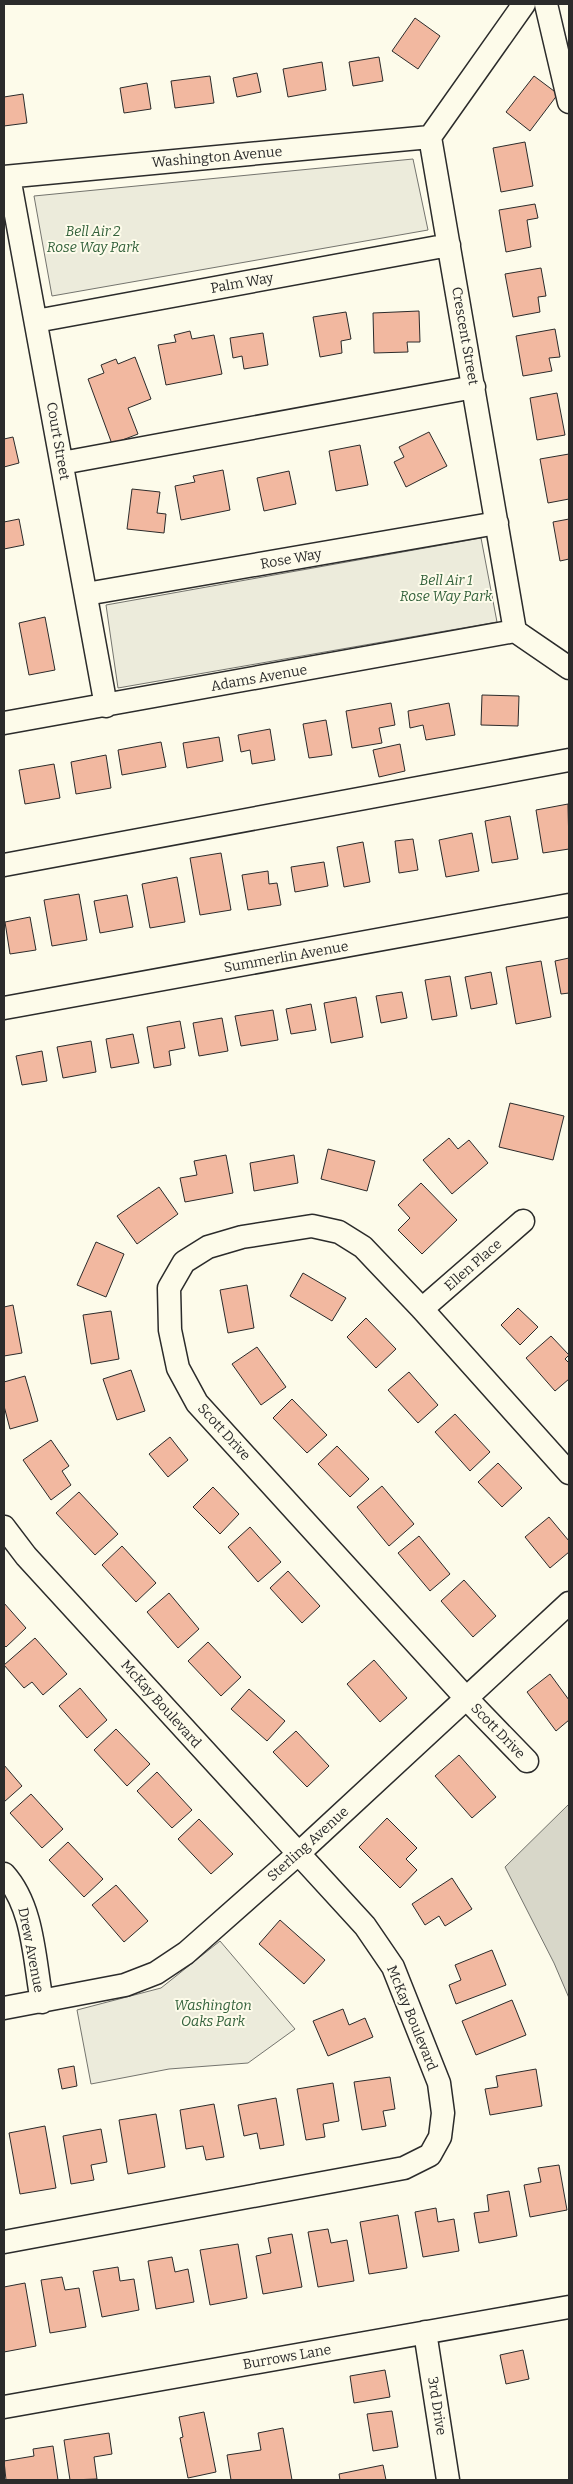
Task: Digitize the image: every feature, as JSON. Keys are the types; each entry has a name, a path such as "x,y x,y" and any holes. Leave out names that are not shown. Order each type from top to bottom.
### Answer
{"street":[{"path":"430,137 524,4"},
{"path":"546,4 569,102"},
{"name":"Washington Avenue","path":"6,177 430,137"},
{"name":"Crescent Street","path":"430,137 515,631"},
{"name":"Court Street","path":"6,177 36,321 106,706"},
{"name":"Palm Way","path":"36,321 449,245"},
{"path":"62,463 474,387"},
{"name":"Rose Way","path":"86,594 497,523"},
{"path":"515,631 569,668"},
{"name":"Adams Avenue","path":"4,723 515,631"},
{"path":"4,865 569,760"},
{"name":"Summerlin Avenue","path":"4,1008 569,905"},
{"name":"Ellen Place","path":"422,1309 523,1221"},
{"name":"Scott Drive","path":"527,1761 466,1698 197,1403 178,1368 170,1330 169,1288 184,1262 208,1247 242,1237 312,1226 339,1232 364,1247 569,1473"},
{"name":"McKay Boulevard","path":"4,1527 26,1556 366,1926 393,1967 439,2084 443,2113 440,2137 430,2155 404,2168 4,2242"},
{"name":"Sterling Avenue","path":"4,2008 125,1985 156,1973 186,1953 298,1854 569,1603"},
{"name":"Drew Avenue","path":"4,1874 20,1896 27,1917 42,2002"},
{"name":"Burrows Lane","path":"4,2407 569,2307"},
{"name":"3rd Drive","path":"425,2332 448,2480"}],"green space":[{"name":"Bell Air 2 Rose Way Park","path":"413,159 428,230 52,296 34,196"},
{"name":"Bell Air 1 Rose Way Park","path":"481,538 497,622 118,688 106,605"},
{"name":"Washington Oaks Park","path":"220,1941 295,2029 248,2063 169,2069 91,2084 77,2010 161,1988"}],"shaded area":[{"path":"569,1804 569,1998 554,1963 505,1867"}],"building":[{"path":"415,18 440,36 418,69 392,51"},
{"path":"379,57 383,81 353,86 349,62"},
{"path":"322,62 326,90 288,97 283,69"},
{"path":"257,73 261,92 237,97 233,78"},
{"path":"210,76 214,103 175,108 171,81"},
{"path":"534,76 558,94 530,131 506,112"},
{"path":"147,83 151,109 124,113 120,88"},
{"path":"23,94 27,123 4,126 4,97"},
{"path":"525,142 533,186 501,192 493,148"},
{"path":"535,204 538,218 527,220 531,247 506,252 499,210"},
{"path":"541,268 546,296 538,297 540,312 513,317 505,274"},
{"path":"419,311 420,342 407,342 408,352 374,353 373,313"},
{"path":"346,312 351,339 341,341 342,353 320,357 313,317"},
{"path":"555,329 560,357 549,358 552,371 523,376 516,336"},
{"path":"190,331 192,339 214,335 222,374 166,385 158,345 176,342 174,335"},
{"path":"263,333 268,365 244,369 242,356 233,358 230,338"},
{"path":"135,357 151,399 128,408 138,434 112,444 88,379 104,373 101,365 116,359 118,364"},
{"path":"557,393 565,435 537,440 530,398"},
{"path":"429,432 447,466 406,487 394,462 404,457 399,447"},
{"path":"13,437 19,463 4,467 4,439"},
{"path":"360,445 368,485 336,491 329,451"},
{"path":"569,454 569,499 548,503 540,459"},
{"path":"223,470 230,510 181,520 175,486 195,482 193,476"},
{"path":"289,471 296,504 264,511 257,478"},
{"path":"132,489 160,492 157,513 166,514 164,533 127,529"},
{"path":"19,519 24,545 4,549 4,522"},
{"path":"569,519 569,559 560,561 553,522"},
{"path":"45,617 55,670 29,675 19,623"},
{"path":"482,695 519,696 518,726 481,725"},
{"path":"391,703 395,725 379,728 382,743 352,748 346,711"},
{"path":"449,703 455,735 426,740 423,725 410,728 408,711"},
{"path":"326,720 332,755 309,758 303,724"},
{"path":"270,729 275,760 252,764 250,750 241,752 238,735"},
{"path":"219,737 223,761 187,768 183,743"},
{"path":"161,742 166,767 122,775 118,750"},
{"path":"400,744 405,771 379,777 373,750"},
{"path":"106,755 111,788 76,794 71,762"},
{"path":"54,764 60,798 25,804 19,770"},
{"path":"568,804 569,849 543,853 536,810"},
{"path":"510,816 518,859 492,863 485,821"},
{"path":"472,833 479,871 446,877 439,840"},
{"path":"413,839 418,870 399,873 395,841"},
{"path":"363,842 370,882 344,887 337,847"},
{"path":"221,853 231,910 200,915 190,858"},
{"path":"324,862 328,886 295,892 291,867"},
{"path":"268,871 269,884 277,883 281,905 248,910 242,875"},
{"path":"177,877 185,922 150,928 142,884"},
{"path":"79,894 87,940 52,946 44,900"},
{"path":"127,895 133,927 100,933 94,901"},
{"path":"30,917 36,950 10,954 5,922"},
{"path":"569,958 569,993 561,994 555,961"},
{"path":"541,961 551,1017 516,1024 506,967"},
{"path":"491,972 497,1004 471,1009 465,977"},
{"path":"450,976 457,1016 432,1020 425,980"},
{"path":"402,992 407,1018 381,1023 376,996"},
{"path":"356,997 363,1037 331,1043 324,1003"},
{"path":"311,1004 316,1030 291,1034 286,1009"},
{"path":"273,1010 278,1040 241,1046 235,1016"},
{"path":"222,1018 228,1051 199,1056 193,1023"},
{"path":"180,1021 185,1048 169,1051 171,1065 154,1068 147,1027"},
{"path":"133,1034 139,1063 111,1068 106,1039"},
{"path":"91,1041 96,1072 63,1078 57,1047"},
{"path":"42,1051 47,1081 22,1085 16,1056"},
{"path":"510,1103 564,1116 553,1160 499,1147"},
{"path":"449,1138 458,1149 469,1140 488,1163 452,1194 423,1160"},
{"path":"328,1149 375,1161 367,1191 321,1179"},
{"path":"226,1155 233,1193 185,1202 180,1178 197,1175 194,1161"},
{"path":"294,1155 298,1183 254,1191 250,1163"},
{"path":"421,1183 457,1220 422,1254 398,1230 410,1218 398,1205"},
{"path":"159,1187 178,1214 137,1244 117,1216"},
{"path":"96,1242 124,1254 106,1297 77,1285"},
{"path":"303,1273 346,1298 332,1321 290,1296"},
{"path":"247,1285 254,1328 228,1333 220,1290"},
{"path":"13,1305 22,1353 4,1356 4,1307"},
{"path":"518,1308 538,1327 520,1345 501,1325"},
{"path":"111,1311 119,1359 91,1364 83,1315"},
{"path":"366,1318 396,1349 376,1368 347,1337"},
{"path":"551,1336 569,1355 565,1359 569,1363 569,1379 555,1391 526,1358"},
{"path":"257,1347 286,1387 261,1405 232,1364"},
{"path":"131,1370 145,1411 117,1420 103,1379"},
{"path":"409,1372 438,1405 418,1423 388,1390"},
{"path":"25,1376 38,1421 10,1429 4,1406 4,1382"},
{"path":"292,1399 327,1435 307,1453 273,1418"},
{"path":"455,1414 490,1452 470,1471 435,1432"},
{"path":"170,1437 188,1460 168,1477 149,1454"},
{"path":"51,1440 69,1466 62,1471 71,1485 51,1500 23,1460"},
{"path":"337,1446 369,1479 350,1497 318,1464"},
{"path":"498,1463 522,1488 502,1507 478,1482"},
{"path":"382,1486 414,1524 389,1546 357,1507"},
{"path":"213,1487 239,1514 220,1534 193,1507"},
{"path":"79,1492 118,1534 95,1555 56,1513"},
{"path":"549,1517 569,1541 569,1552 550,1568 525,1537"},
{"path":"250,1527 281,1562 258,1582 228,1547"},
{"path":"419,1536 450,1574 430,1591 398,1553"},
{"path":"122,1546 156,1583 136,1602 102,1565"},
{"path":"288,1571 320,1606 302,1623 270,1588"},
{"path":"464,1580 496,1616 473,1637 441,1601"},
{"path":"169,1593 199,1629 178,1648 147,1612"},
{"path":"4,1603 26,1628 6,1647 4,1645"},
{"path":"35,1638 67,1674 43,1695 32,1682 24,1688 4,1665"},
{"path":"208,1642 241,1677 221,1696 188,1661"},
{"path":"374,1660 407,1698 380,1722 347,1684"},
{"path":"550,1674 569,1700 569,1720 556,1731 527,1692"},
{"path":"80,1688 107,1720 87,1738 59,1706"},
{"path":"249,1689 285,1721 267,1741 231,1709"},
{"path":"116,1729 150,1764 127,1786 94,1750"},
{"path":"296,1731 329,1766 307,1787 273,1752"},
{"path":"459,1755 496,1797 472,1818 435,1776"},
{"path":"4,1765 22,1786 4,1802"},
{"path":"157,1772 192,1810 172,1828 137,1791"},
{"path":"31,1794 63,1829 42,1848 10,1813"},
{"path":"387,1818 417,1848 406,1859 417,1870 400,1888 359,1847"},
{"path":"199,1819 233,1854 211,1874 178,1839"},
{"path":"68,1842 103,1879 84,1897 49,1860"},
{"path":"452,1878 472,1909 445,1926 439,1916 425,1925 412,1904"},
{"path":"116,1885 148,1921 124,1942 92,1905"},
{"path":"280,1920 325,1960 304,1984 259,1944"},
{"path":"492,1950 506,1985 456,2004 449,1985 461,1980 455,1965"},
{"path":"512,2000 526,2035 476,2055 462,2021"},
{"path":"343,2009 349,2025 365,2018 373,2037 328,2056 313,2021"},
{"path":"74,2066 77,2086 62,2089 58,2069"},
{"path":"536,2069 542,2106 490,2115 485,2089 498,2087 496,2076"},
{"path":"390,2077 395,2109 383,2111 386,2126 362,2130 354,2082"},
{"path":"333,2083 339,2121 323,2124 325,2137 306,2140 297,2089"},
{"path":"276,2098 284,2145 260,2149 257,2133 244,2136 238,2105"},
{"path":"214,2104 224,2157 206,2160 203,2146 186,2149 180,2110"},
{"path":"156,2114 165,2167 128,2174 119,2120"},
{"path":"45,2126 56,2188 20,2194 9,2133"},
{"path":"101,2129 107,2162 91,2165 94,2180 71,2184 63,2136"},
{"path":"559,2165 567,2210 530,2217 524,2185 541,2182 538,2168"},
{"path":"509,2191 517,2236 479,2243 474,2213 489,2211 487,2195"},
{"path":"436,2208 438,2222 454,2219 459,2251 423,2257 415,2212"},
{"path":"398,2215 407,2268 369,2274 360,2222"},
{"path":"328,2229 331,2243 347,2240 354,2281 318,2287 308,2232"},
{"path":"292,2234 302,2287 263,2294 256,2256 271,2253 268,2238"},
{"path":"238,2244 247,2298 210,2305 200,2250"},
{"path":"172,2257 175,2272 188,2269 194,2302 156,2309 148,2261"},
{"path":"118,2267 120,2281 134,2279 139,2310 102,2317 93,2271"},
{"path":"62,2277 65,2290 79,2288 86,2327 50,2333 41,2280"},
{"path":"25,2283 36,2346 4,2352 4,2287"},
{"path":"523,2350 529,2379 506,2384 500,2355"},
{"path":"385,2370 390,2397 354,2403 350,2376"},
{"path":"392,2411 398,2447 373,2451 367,2414"},
{"path":"204,2412 216,2472 188,2478 180,2438 183,2437 179,2417"},
{"path":"283,2428 292,2480 231,2480 227,2455 261,2450 258,2433"},
{"path":"109,2433 112,2454 94,2457 97,2479 70,2480 64,2440"},
{"path":"53,2446 58,2480 6,2480 4,2461 34,2456 33,2449"},
{"path":"383,2465 386,2480 340,2480 339,2474"}]}
